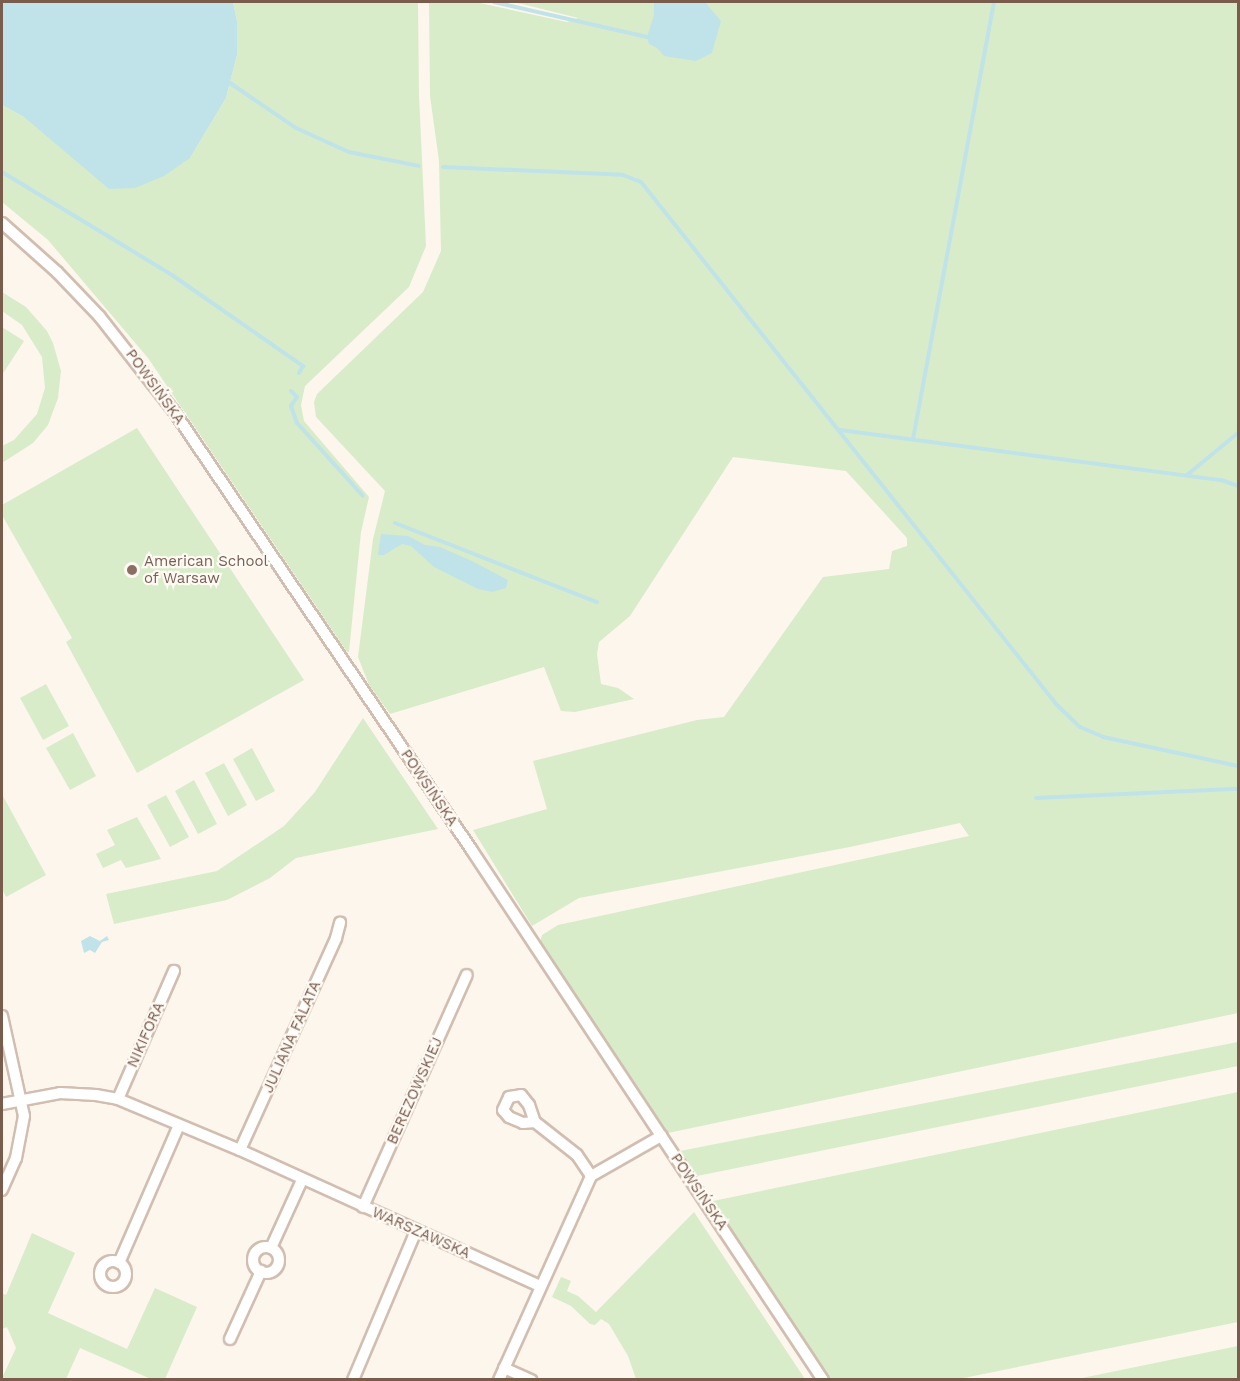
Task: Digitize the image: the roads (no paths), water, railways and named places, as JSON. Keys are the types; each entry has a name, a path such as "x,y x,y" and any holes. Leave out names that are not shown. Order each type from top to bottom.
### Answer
{"street":[{"name":"POWSIŃSKA","path":"2,223 79,294 122,342 160,392 823,1380"},
{"name":"JULIANA FALATA","path":"240,1150 336,938 340,923"},
{"name":"NIKIFORA","path":"118,1099 174,971"},
{"name":"BEREZOWSKIEJ","path":"363,1207 467,975"},
{"path":"2,1016 24,1116 16,1158 2,1190"},
{"name":"WARSZAWSKA","path":"2,1104 77,1093 118,1099 240,1150 540,1286"},
{"path":"535,1122 577,1155 591,1176"},
{"path":"119,1263 179,1125"},
{"path":"499,1380 591,1176 661,1136"},
{"path":"271,1248 302,1180"},
{"path":"353,1380 416,1231"},
{"path":"264,1247 271,1248 278,1258 277,1267 269,1272 261,1272 253,1263 255,1252 264,1247"},
{"path":"230,1339 261,1272"},
{"path":"504,1368 531,1380"}],"water":[{"path":"2,2 233,2 237,21 237,55 226,98 190,158 164,176 135,188 109,189 24,117 2,105"},
{"path":"654,2 705,2 721,21 712,53 696,61 664,56 657,48 649,44 647,37 654,15"},
{"path":"381,534 408,536 425,545 440,547 508,580 506,588 492,592 478,589 434,567 411,546 402,544 384,555 378,555"},
{"path":"90,936 100,941 107,936 109,940 102,942 95,953 90,950 84,953 81,941"}],"waterway":[{"path":"494,2 647,37"},
{"path":"913,439 994,2"},
{"path":"230,83 296,128 349,152 419,166"},
{"path":"443,167 623,175 641,182 1056,704 1080,727 1103,737 1238,766"},
{"path":"2,172 172,275 303,366 299,373"},
{"path":"291,391 297,397 291,406 297,423 363,496"},
{"path":"840,430 1221,480 1238,486"},
{"path":"1187,475 1238,433"},
{"path":"395,523 597,602"},
{"path":"1036,798 1238,789"}],"place":[{"name":"American School of Warsaw","path":"132,570"}]}
